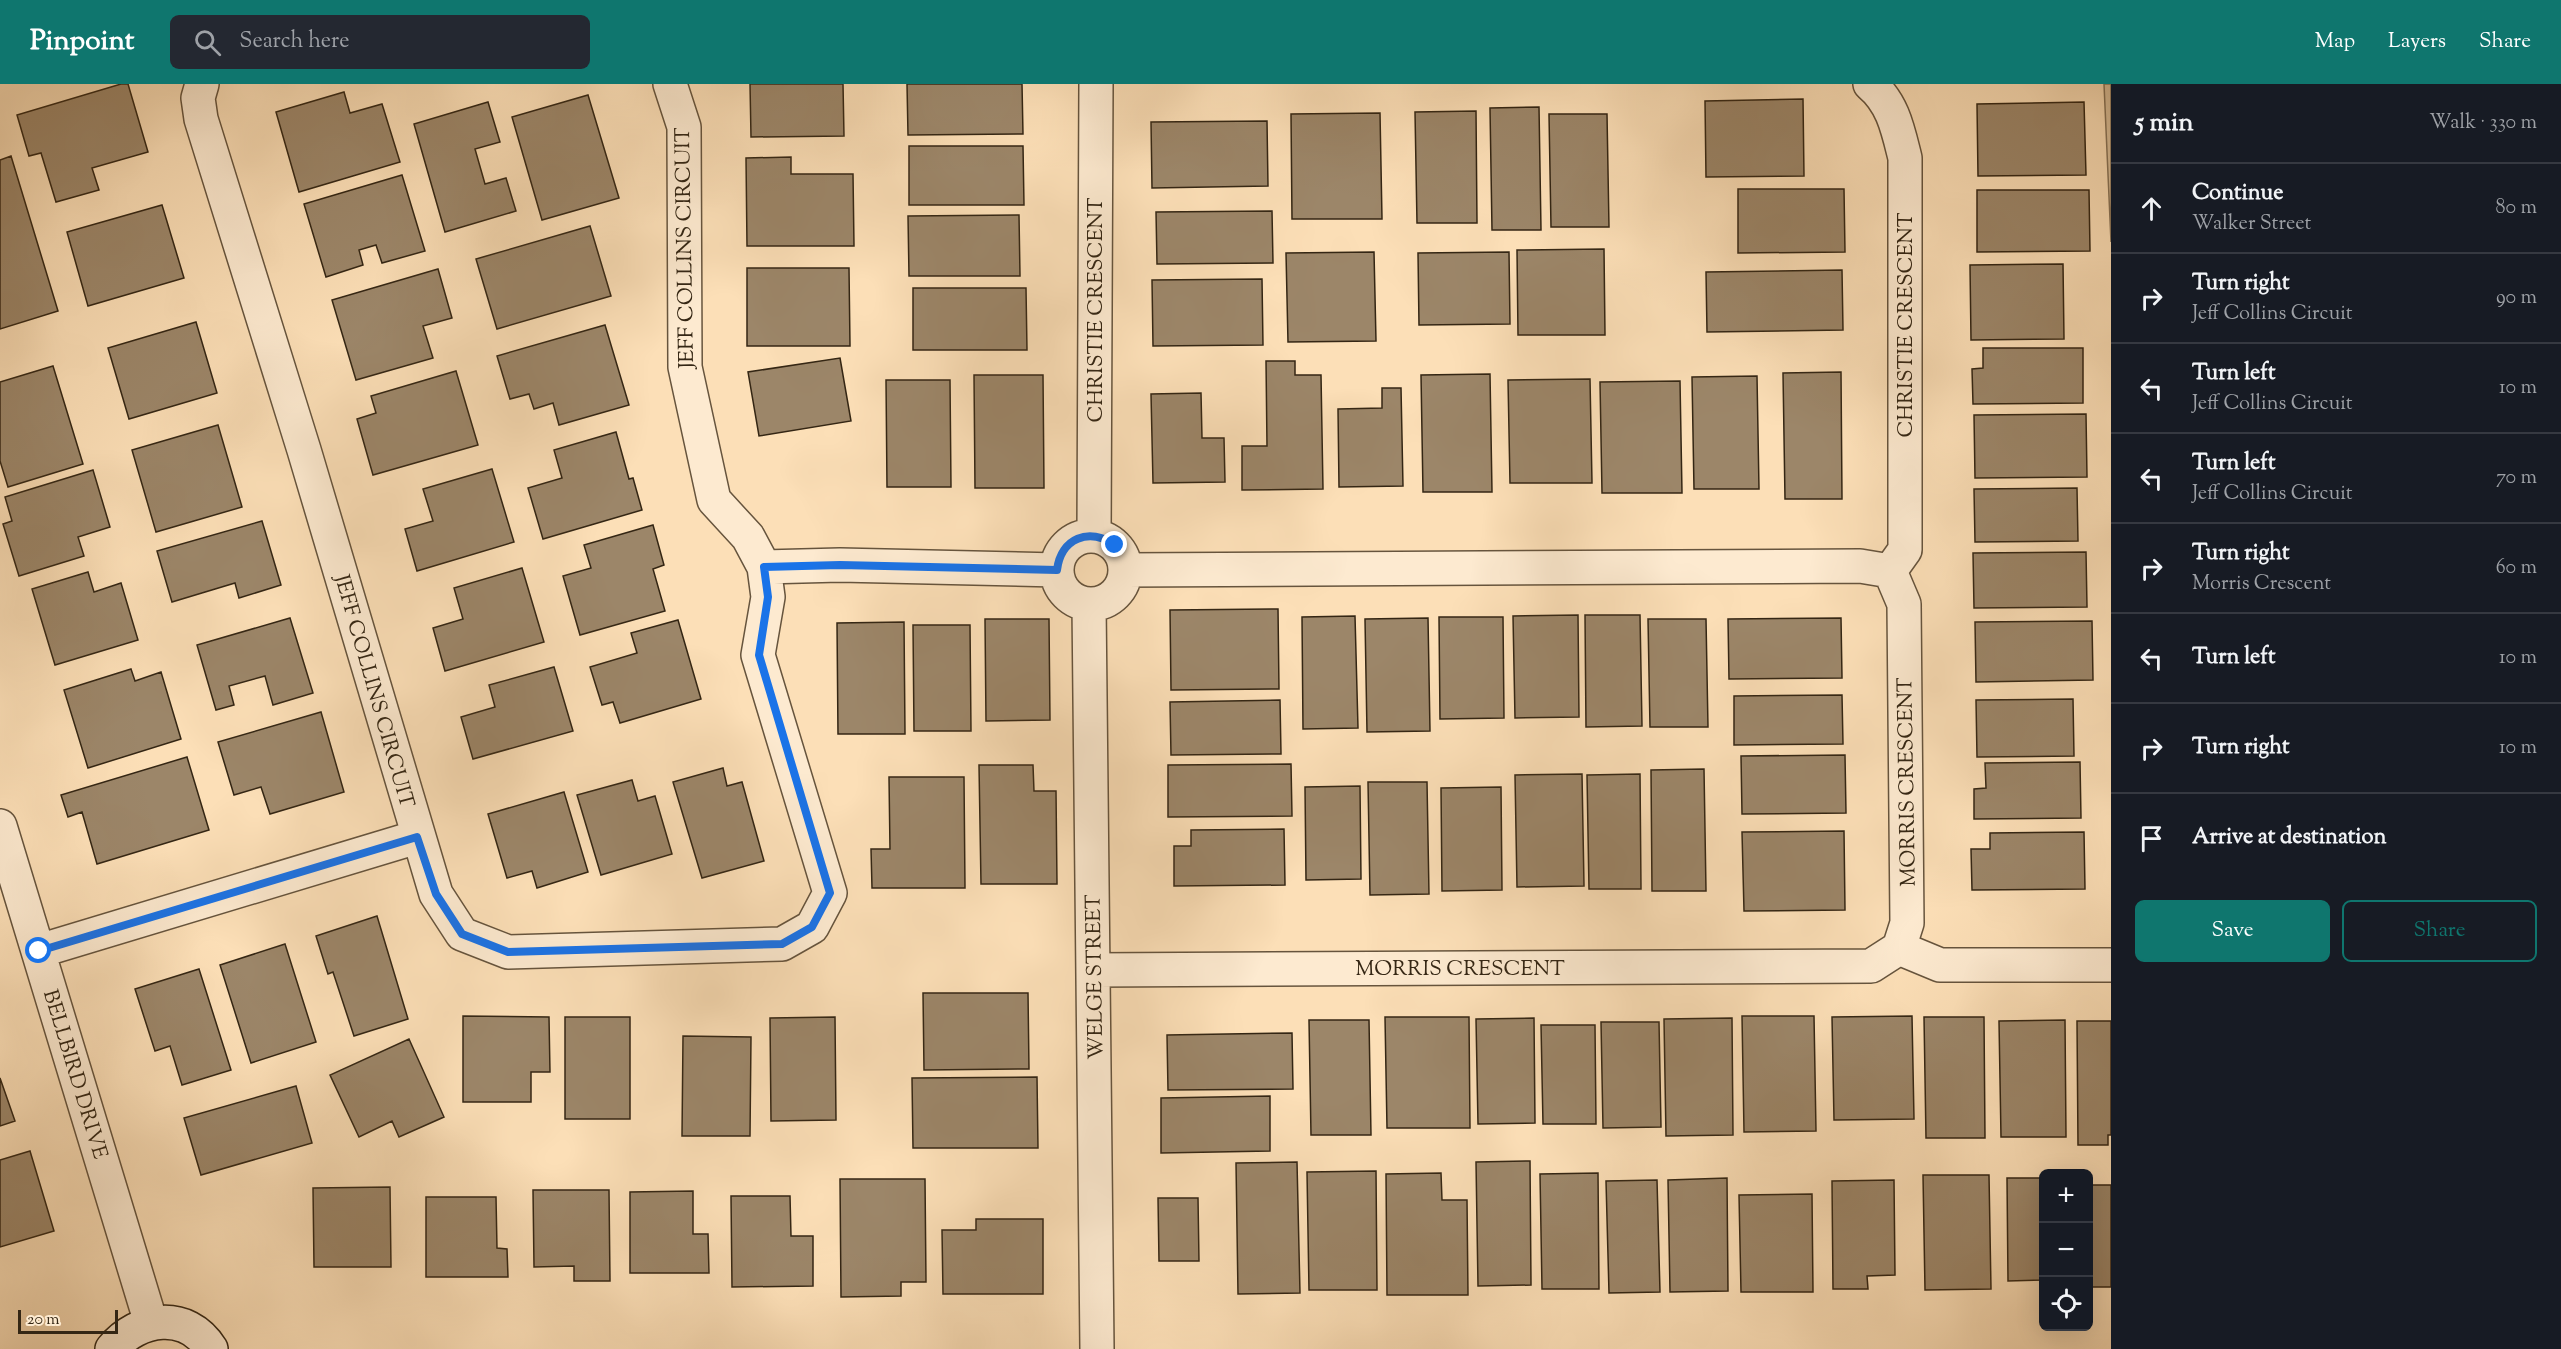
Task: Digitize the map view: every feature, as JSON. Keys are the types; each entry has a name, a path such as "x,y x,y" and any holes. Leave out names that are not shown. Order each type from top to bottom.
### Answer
{"street":[{"name":"JEFF COLLINS CIRCUIT","path":"202,84 198,98 201,119 304,450 417,837 436,894 462,934 508,952 762,947 782,944 812,927 830,893 759,655 768,597 764,567 748,537 714,500 685,367 684,128 670,84"},
{"name":"CHRISTIE CRESCENT","path":"1094,535 1096,84"},
{"name":"CHRISTIE CRESCENT","path":"1870,84 1883,94 1896,121 1905,158 1905,550 1890,572"},
{"path":"1094,535 1115,545 1122,554 1125,570 1121,587 1114,596 1105,602 1089,604 1072,599 1064,591 1057,570 1064,548 1083,536 1094,535"},
{"path":"764,567 840,565 1057,570"},
{"path":"1125,570 1860,566 1890,572"},
{"name":"MORRIS CRESCENT","path":"1094,970 1872,966 1899,948 1908,923 1904,604 1890,572"},
{"name":"WELGE STREET","path":"1089,604 1097,1349"},
{"name":"BELLBIRD DRIVE","path":"0,826 151,1323"},
{"path":"39,951 417,837"},
{"path":"1899,948 1940,965 2111,965"},
{"path":"112,1349 122,1337 135,1328 151,1323 171,1323 191,1329 207,1341 211,1349"}],"shaded area":[{"path":"2104,84 2111,84 2111,242"}],"building":[{"path":"121,84 128,84 148,152 92,168 99,190 56,202 41,153 29,156 17,115"},
{"path":"750,84 843,84 844,136 751,137"},
{"path":"907,84 1022,84 1023,134 908,135"},
{"path":"344,92 350,113 382,104 400,162 299,192 276,112"},
{"path":"588,95 619,198 542,220 512,117"},
{"path":"1803,99 1804,176 1706,177 1705,101"},
{"path":"488,102 500,142 475,149 485,184 506,178 516,211 445,232 414,124"},
{"path":"2084,102 2086,175 1978,176 1977,104"},
{"path":"1539,107 1541,230 1492,230 1490,108"},
{"path":"1476,111 1477,223 1417,223 1415,112"},
{"path":"1380,113 1382,219 1292,219 1291,114"},
{"path":"1549,114 1607,114 1609,227 1551,227"},
{"path":"1267,121 1268,186 1152,188 1151,122"},
{"path":"909,146 1023,146 1024,205 909,205"},
{"path":"11,156 58,311 0,329 0,160"},
{"path":"791,157 791,174 853,174 854,246 747,246 746,158"},
{"path":"402,175 425,251 382,263 376,245 359,250 363,265 326,277 304,204"},
{"path":"1738,189 1844,189 1845,252 1738,253"},
{"path":"1977,190 2089,190 2090,251 1977,252"},
{"path":"162,205 184,278 88,306 67,232"},
{"path":"1272,211 1273,263 1157,264 1156,212"},
{"path":"1019,215 1020,276 909,276 908,216"},
{"path":"590,226 611,296 497,329 476,259"},
{"path":"1604,249 1605,335 1518,335 1517,250"},
{"path":"1374,252 1376,341 1288,342 1286,253"},
{"path":"1509,252 1510,324 1419,325 1418,253"},
{"path":"2063,264 2064,339 1971,340 1970,265"},
{"path":"747,268 849,268 850,346 747,346"},
{"path":"438,269 452,318 423,326 433,358 356,380 332,300"},
{"path":"1842,270 1843,330 1707,332 1706,272"},
{"path":"1262,279 1263,345 1153,346 1152,280"},
{"path":"913,288 1026,288 1027,350 913,350"},
{"path":"196,322 217,393 129,419 108,348"},
{"path":"605,325 629,405 559,425 553,403 534,409 529,394 510,399 497,356"},
{"path":"1983,348 2083,348 2083,403 1973,404 1972,369 1983,368"},
{"path":"840,358 851,421 759,436 748,372"},
{"path":"1266,361 1295,361 1295,375 1321,375 1323,489 1242,490 1242,446 1267,446"},
{"path":"53,366 83,464 8,487 0,461 0,382"},
{"path":"456,371 478,445 373,475 357,419 376,413 371,396"},
{"path":"1841,372 1842,499 1785,499 1783,373"},
{"path":"1490,374 1492,492 1423,492 1421,375"},
{"path":"974,375 1043,375 1044,488 975,488"},
{"path":"1757,376 1759,489 1694,489 1692,377"},
{"path":"1590,379 1592,483 1510,483 1508,380"},
{"path":"886,380 950,380 951,487 887,487"},
{"path":"1680,381 1682,493 1602,493 1600,382"},
{"path":"1382,388 1401,388 1403,486 1339,487 1338,409 1382,408"},
{"path":"1201,393 1202,438 1224,438 1225,482 1153,483 1151,394"},
{"path":"2086,414 2087,477 1975,478 1974,415"},
{"path":"218,425 242,507 156,532 132,450"},
{"path":"616,432 629,479 633,478 642,510 543,539 528,488 562,478 554,450"},
{"path":"492,469 514,542 417,571 405,529 433,521 423,489"},
{"path":"93,470 110,527 78,537 84,556 19,576 3,524 12,521 5,497"},
{"path":"2077,488 2078,541 1975,542 1974,489"},
{"path":"262,521 281,585 239,598 235,583 172,602 157,551"},
{"path":"653,525 664,565 653,569 665,611 580,635 563,576 591,568 584,545"},
{"path":"2086,552 2087,607 1974,608 1973,553"},
{"path":"522,568 544,642 445,671 433,628 463,619 454,588"},
{"path":"88,572 94,592 121,583 138,640 55,665 32,589"},
{"path":"1278,609 1279,689 1171,690 1170,610"},
{"path":"1578,615 1579,717 1515,718 1513,616"},
{"path":"1585,615 1640,615 1642,726 1586,727"},
{"path":"1355,616 1358,728 1303,729 1302,617"},
{"path":"1439,617 1503,617 1504,718 1440,719"},
{"path":"290,618 313,693 273,705 265,676 229,686 234,705 216,710 197,645"},
{"path":"1428,618 1430,731 1367,732 1365,619"},
{"path":"1841,618 1842,678 1729,679 1728,619"},
{"path":"985,619 1049,619 1050,720 986,721"},
{"path":"1648,619 1706,619 1708,727 1650,727"},
{"path":"678,620 701,699 620,723 613,702 602,705 590,667 637,653 631,633"},
{"path":"2092,621 2093,680 1976,682 1975,622"},
{"path":"904,622 905,734 838,734 837,623"},
{"path":"913,625 970,625 971,731 914,731"},
{"path":"554,667 573,731 473,759 461,717 495,707 489,685"},
{"path":"131,669 135,681 161,672 181,739 88,768 64,690"},
{"path":"1842,695 1843,744 1734,745 1734,696"},
{"path":"2073,699 2074,756 1977,757 1976,700"},
{"path":"1280,700 1281,754 1171,755 1170,702"},
{"path":"321,712 344,792 270,814 261,787 234,795 218,742"},
{"path":"1845,755 1846,813 1742,814 1741,756"},
{"path":"187,757 209,830 97,864 82,812 68,817 61,795"},
{"path":"2080,762 2081,818 1974,819 1974,789 1986,788 1985,763"},
{"path":"1291,764 1292,816 1168,817 1168,765"},
{"path":"979,765 1033,765 1034,791 1056,791 1057,884 981,884"},
{"path":"723,768 727,786 742,782 764,861 702,878 673,782"},
{"path":"1704,769 1706,891 1652,891 1651,770"},
{"path":"1582,774 1584,886 1517,887 1515,775"},
{"path":"1640,774 1641,889 1589,889 1587,775"},
{"path":"889,777 964,777 965,888 872,888 871,849 890,849"},
{"path":"632,780 638,801 655,796 672,854 601,875 577,795"},
{"path":"1368,782 1427,782 1429,894 1370,895"},
{"path":"1360,786 1361,879 1306,880 1305,787"},
{"path":"1501,787 1502,890 1442,891 1441,788"},
{"path":"564,792 588,872 537,888 532,871 507,878 488,814"},
{"path":"1284,829 1285,885 1174,886 1174,846 1191,846 1191,830"},
{"path":"1844,831 1845,910 1744,911 1742,832"},
{"path":"2084,832 2085,889 1972,890 1971,849 1990,849 1990,833"},
{"path":"377,916 408,1019 354,1036 333,972 328,974 316,936"},
{"path":"285,944 316,1042 251,1063 220,965"},
{"path":"199,969 231,1070 182,1085 170,1046 155,1051 135,989"},
{"path":"923,993 1028,993 1029,1069 924,1070"},
{"path":"463,1016 549,1017 550,1072 531,1072 531,1102 463,1102"},
{"path":"1742,1016 1814,1016 1816,1131 1744,1132"},
{"path":"1912,1016 1914,1119 1834,1120 1832,1017"},
{"path":"565,1017 630,1017 630,1119 565,1119"},
{"path":"835,1017 836,1120 771,1121 770,1018"},
{"path":"1385,1017 1469,1017 1470,1128 1387,1128"},
{"path":"1924,1017 1984,1017 1985,1138 1926,1138"},
{"path":"1534,1018 1535,1123 1478,1124 1476,1019"},
{"path":"1732,1018 1733,1135 1666,1136 1664,1019"},
{"path":"1309,1020 1369,1020 1371,1135 1311,1135"},
{"path":"2065,1020 2066,1137 2001,1137 1999,1021"},
{"path":"2077,1021 2111,1021 2111,1135 2108,1135 2108,1145 2078,1145"},
{"path":"1601,1022 1659,1022 1661,1127 1603,1128"},
{"path":"1541,1025 1595,1025 1596,1124 1543,1124"},
{"path":"1292,1033 1293,1089 1168,1090 1167,1035"},
{"path":"683,1036 751,1037 750,1136 682,1136"},
{"path":"409,1039 444,1117 399,1137 392,1121 359,1137 330,1075"},
{"path":"1037,1077 1038,1148 913,1148 912,1078"},
{"path":"0,1078 15,1121 0,1126"},
{"path":"296,1086 312,1143 201,1175 184,1118"},
{"path":"1270,1096 1270,1151 1161,1153 1161,1098"},
{"path":"30,1151 54,1231 0,1247 0,1160"},
{"path":"1530,1161 1531,1285 1478,1286 1476,1162"},
{"path":"1297,1162 1300,1293 1238,1294 1236,1163"},
{"path":"1376,1171 1377,1290 1309,1290 1307,1172"},
{"path":"1441,1173 1442,1200 1467,1200 1468,1295 1387,1295 1386,1174"},
{"path":"1598,1173 1599,1289 1542,1289 1540,1174"},
{"path":"1923,1175 1989,1175 1991,1289 1925,1290"},
{"path":"1727,1178 1728,1291 1670,1292 1668,1180"},
{"path":"2007,1178 2039,1178 2039,1280 2008,1281"},
{"path":"840,1179 925,1179 926,1282 901,1282 901,1296 841,1297"},
{"path":"1657,1180 1660,1292 1609,1293 1606,1181"},
{"path":"1894,1180 1895,1275 1867,1276 1868,1289 1833,1289 1832,1181"},
{"path":"2093,1185 2111,1185 2111,1287 2093,1287"},
{"path":"390,1187 391,1267 314,1267 313,1188"},
{"path":"533,1190 609,1190 610,1281 574,1281 574,1266 534,1267"},
{"path":"693,1191 693,1234 708,1234 709,1273 630,1273 630,1192"},
{"path":"1812,1194 1813,1292 1741,1292 1739,1195"},
{"path":"731,1196 790,1196 791,1236 813,1236 813,1286 732,1287"},
{"path":"426,1197 496,1197 497,1248 507,1249 508,1277 426,1277"},
{"path":"1158,1198 1198,1198 1199,1261 1159,1261"},
{"path":"976,1219 1043,1219 1043,1294 943,1294 942,1230 976,1230"}],"route":[{"path":"39,951 417,837 436,894 462,934 508,952 762,947 782,944 812,927 830,893 759,655 768,597 764,567 840,565 1057,570 1058,559 1072,540 1094,535 1106,538 1115,545"}]}
